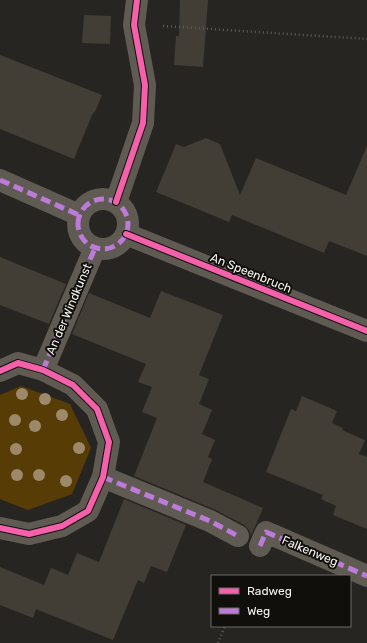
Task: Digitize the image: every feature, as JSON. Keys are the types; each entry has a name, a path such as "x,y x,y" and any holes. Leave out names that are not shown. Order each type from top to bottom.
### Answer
{"street":[{"path":"116,202 142,123 145,85 134,25 136,0"},
{"path":"0,180 79,214 84,207 99,199 116,202 125,213 128,227 126,234"},
{"name":"An der Windkunst","path":"79,214 77,223 82,238 88,245 95,248 110,248 122,240 126,234"},
{"name":"An Speenbruch","path":"126,234 367,331"},
{"name":"An der Windkunst","path":"43,370 95,248"},
{"name":"An der Windkunst","path":"0,371 18,363 43,370 73,385 97,408 109,442 103,477 88,512 62,526 29,534 0,528"},
{"path":"103,477 210,521 238,536"},
{"name":"Falkenweg","path":"260,546 266,532 367,576"}],"path":[{"path":"134,25 367,39"},
{"path":"218,643 225,627"}],"shaded area":[{"path":"21,386 70,404 91,448 72,494 28,510 0,499 0,395"}],"building":[{"path":"180,0 208,0 203,67 174,65 176,36 179,36"},
{"path":"84,15 111,16 110,44 82,43"},
{"path":"0,55 102,95 74,159 0,129"},
{"path":"206,138 220,144 240,195 256,158 346,195 367,146 367,256 329,241 324,253 232,215 229,222 156,192 176,144 184,147"},
{"path":"0,257 66,284 49,324 0,305"},
{"path":"161,291 223,315 199,375 209,379 199,404 212,410 202,434 215,440 208,457 212,459 203,482 263,508 251,536 249,530 244,525 216,510 134,476 157,418 142,412 152,387 138,382 146,364 72,334 89,293 150,318"},
{"path":"302,396 337,411 332,423 343,428 342,430 365,440 359,454 367,457 367,529 333,515 336,506 321,499 323,495 266,472 291,409 296,411"},
{"path":"124,499 186,525 167,572 151,566 144,583 138,580 113,640 36,609 33,618 0,605 0,567 44,585 51,568 68,575 77,553 99,562"}],"marked path":[{"path":"0,180 79,215"},
{"path":"98,199 108,199 121,206 128,219 128,224 128,229 121,242 108,249 98,249 89,245 82,238 78,229 78,219 82,210 89,203 98,199"},
{"path":"43,370 95,248"},
{"path":"103,477 210,521 238,536"},
{"path":"260,546 266,532 367,576"}],"cycle path":[{"path":"116,202 143,123 145,85 134,25 137,0"},
{"path":"126,234 367,331"},
{"path":"0,371 18,363 43,370 73,385 97,409 109,442 103,477 88,511 62,526 29,534 0,528"}]}
